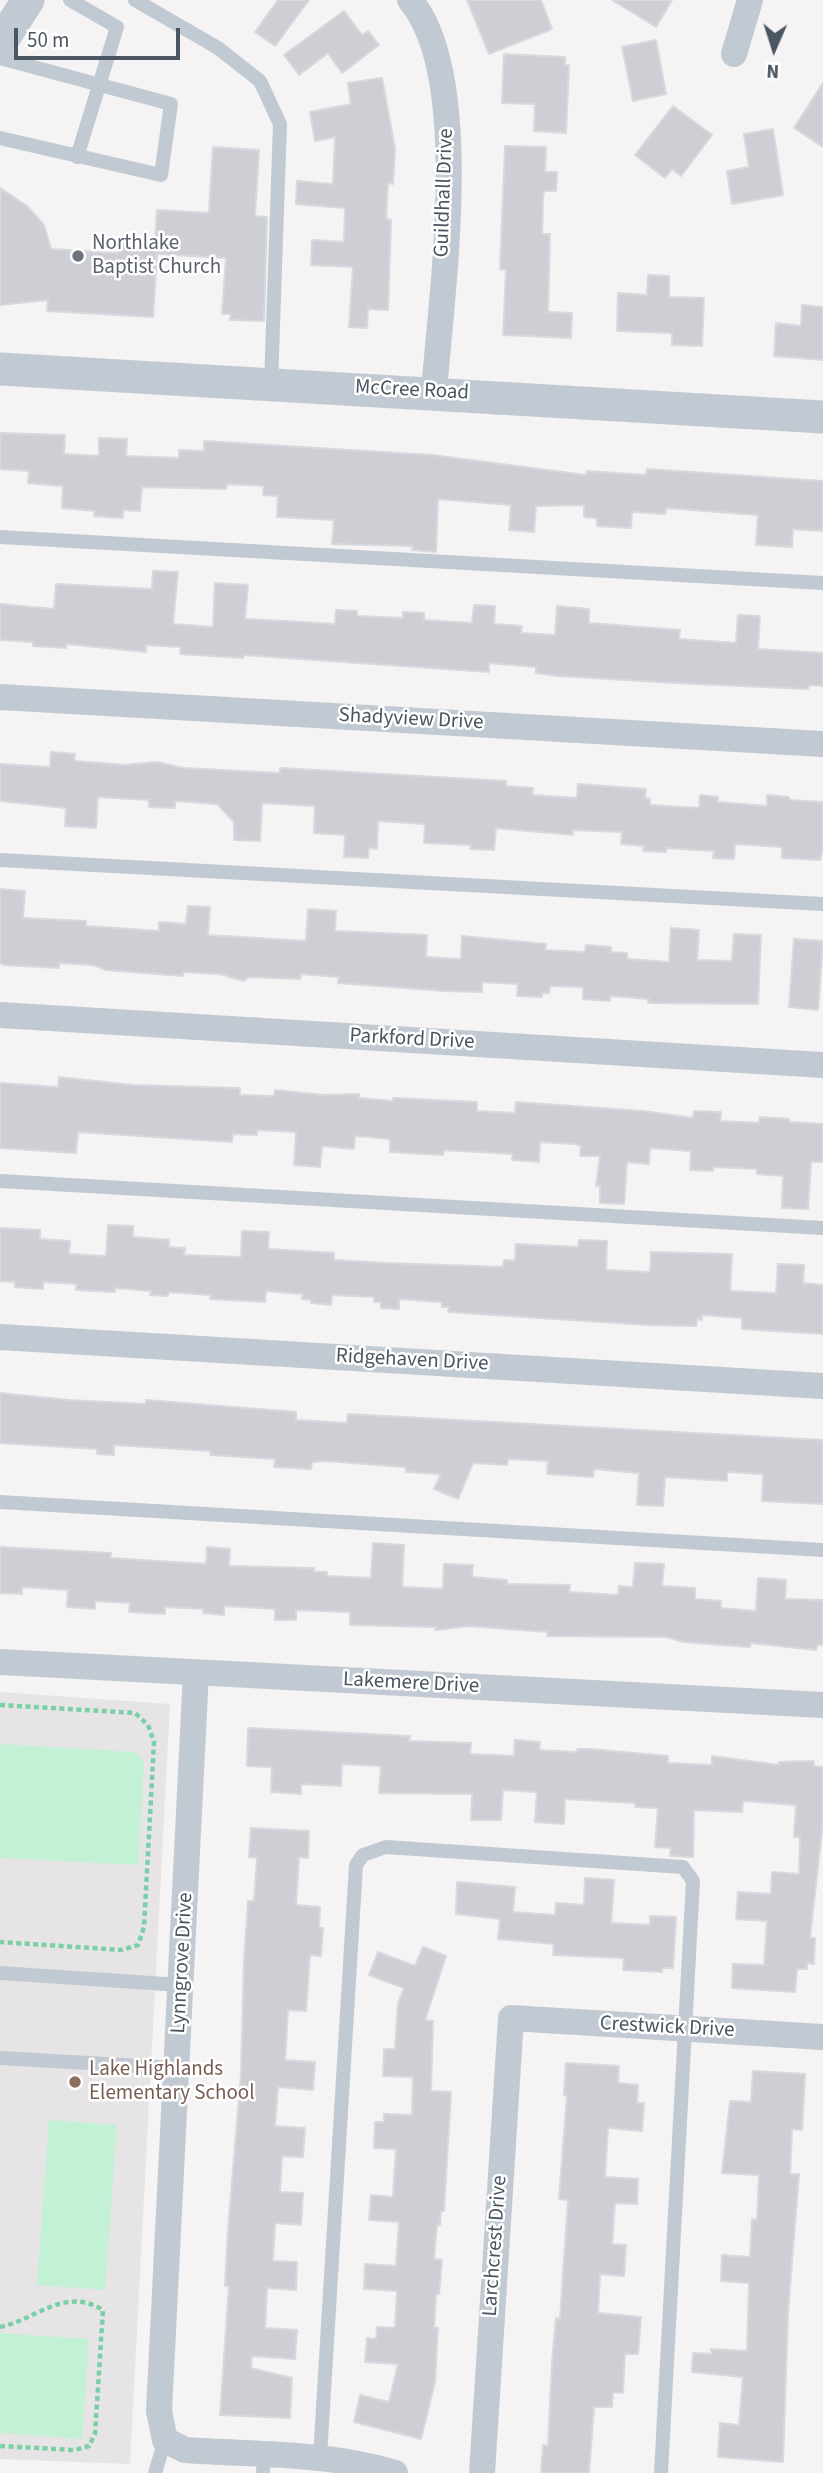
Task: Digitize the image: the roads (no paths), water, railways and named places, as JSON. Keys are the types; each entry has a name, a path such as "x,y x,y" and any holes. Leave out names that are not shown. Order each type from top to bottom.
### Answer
{"street":[{"path":"0,44 28,0"},
{"name":"Guildhall Drive","path":"410,0 435,51 446,96 450,163 434,393"},
{"path":"734,54 750,0"},
{"name":"McCree Road","path":"0,369 823,417"},
{"name":"Shadyview Drive","path":"0,697 823,744"},
{"name":"Parkford Drive","path":"0,1015 823,1065"},
{"name":"Ridgehaven Drive","path":"0,1336 823,1386"},
{"name":"Lakemere Drive","path":"0,1662 823,1705"},
{"name":"Lynngrove Drive","path":"175,2445 159,2411 196,1672"},
{"name":"Crestwick Drive","path":"511,2018 823,2037"},
{"name":"Larchcrest Drive","path":"482,2473 511,2018"},
{"path":"175,2445 264,2464 356,2461 395,2473"}],"lane":[{"path":"70,0 117,27 77,157"},
{"path":"135,0 218,48 260,81 280,124 271,384"},
{"path":"0,58 171,104 161,175 0,138"},
{"path":"0,537 823,583"},
{"path":"0,860 823,904"},
{"path":"0,1181 823,1228"},
{"path":"0,1502 823,1550"},
{"path":"312,2463 356,1865 363,1855 386,1847 683,1867 693,1881 661,2473"},
{"path":"0,1973 181,1985"},
{"path":"0,2057 178,2068"},
{"path":"155,2473 175,2445"}],"place":[{"name":"Northlake Baptist Church","path":"78,256"},
{"name":"Lake Highlands Elementary School","path":"75,2082"}]}
